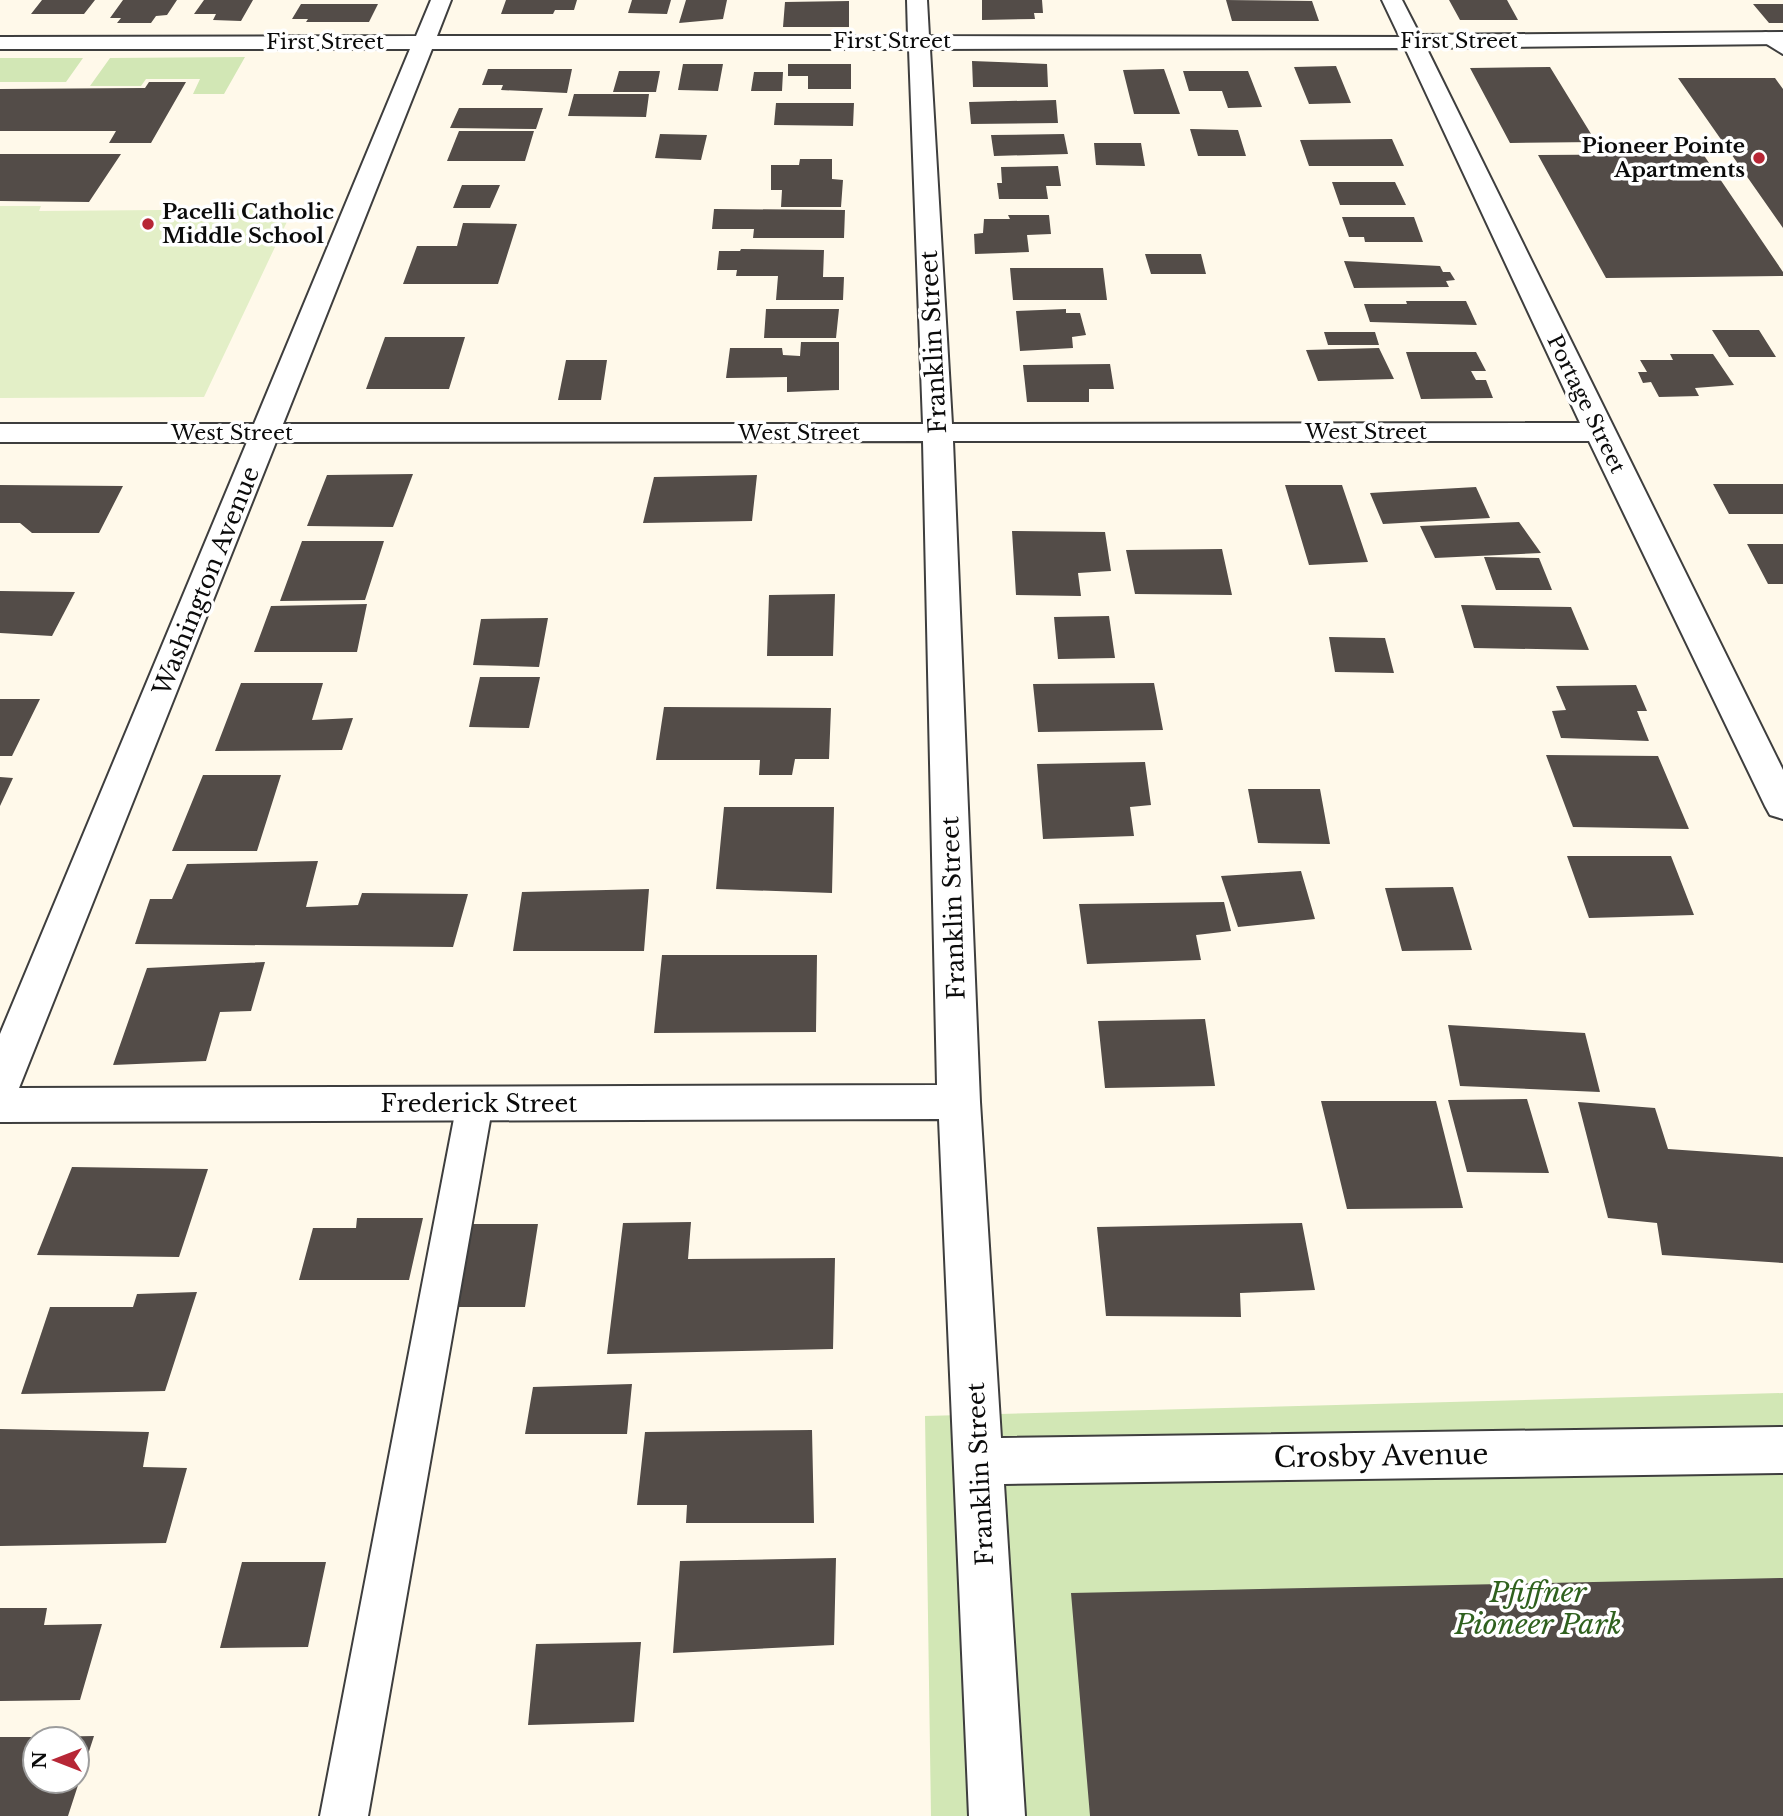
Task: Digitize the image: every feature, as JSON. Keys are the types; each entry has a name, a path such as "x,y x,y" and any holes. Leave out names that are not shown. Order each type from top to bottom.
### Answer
{"street":[{"name":"Washington Avenue","path":"0,1084 441,0"},
{"name":"Franklin Street","path":"917,0 938,433 959,1102 997,1816"},
{"name":"Portage Street","path":"1392,0 1599,432 1783,806"},
{"name":"First Street","path":"0,43 1778,42"},
{"name":"West Street","path":"0,433 1599,432"},
{"name":"Frederick Street","path":"0,1105 959,1102"},
{"name":"Crosby Avenue","path":"979,1461 1783,1450"}],"lane":[{"path":"344,1816 474,1102"}],"green space":[{"path":"245,57 224,94 193,94 200,79 146,79 141,86 90,86 110,58"},
{"path":"0,58 83,58 66,82 0,82"},
{"path":"0,206 41,206 39,211 293,209 204,397 0,398"},
{"name":"Pfiffner Pioneer Park","path":"1783,1393 1783,1816 931,1816 925,1416"}],"building":[{"path":"42,0 95,0 84,14 31,14"},
{"path":"123,0 177,0 167,15 156,16 151,23 117,23 121,18 110,18"},
{"path":"204,0 253,0 241,21 213,20 216,14 194,14"},
{"path":"506,0 577,0 574,10 555,10 553,14 501,14"},
{"path":"632,0 671,0 667,14 628,13"},
{"path":"686,0 727,0 723,19 679,23"},
{"path":"982,0 1042,0 1043,13 1034,13 1035,19 982,20"},
{"path":"1226,0 1312,1 1319,21 1232,21"},
{"path":"1449,0 1507,0 1518,20 1460,20"},
{"path":"849,1 849,27 783,27 785,2"},
{"path":"301,4 378,4 369,22 306,22 308,19 292,19"},
{"path":"1753,4 1783,4 1783,23 1769,23"},
{"path":"972,61 1047,64 1048,87 973,87"},
{"path":"683,64 723,64 718,91 678,90"},
{"path":"788,64 851,64 851,89 808,89 808,76 788,76"},
{"path":"1336,66 1351,103 1309,104 1294,67"},
{"path":"1550,67 1596,142 1510,143 1470,68"},
{"path":"488,69 572,69 567,93 501,90 503,85 482,85"},
{"path":"1164,69 1180,114 1134,114 1123,70"},
{"path":"619,71 660,71 656,92 613,92"},
{"path":"1183,71 1248,71 1262,107 1228,108 1222,91 1189,91"},
{"path":"754,72 783,72 782,91 751,91"},
{"name":"Pioneer Pointe Apartments","path":"1678,78 1775,78 1783,89 1783,228"},
{"path":"149,82 186,82 151,143 109,143 116,131 0,131 0,89 145,88"},
{"path":"574,94 649,94 646,117 568,116"},
{"path":"1056,100 1058,123 971,124 969,102"},
{"path":"776,103 854,103 853,126 774,125"},
{"path":"459,108 543,108 536,129 450,128"},
{"path":"1190,129 1238,130 1246,156 1198,156"},
{"path":"459,131 534,131 525,161 447,161"},
{"path":"660,134 707,135 701,160 655,158"},
{"path":"1064,134 1068,154 994,156 991,135"},
{"path":"1392,139 1404,166 1309,166 1300,140"},
{"path":"1094,143 1141,143 1145,166 1096,165"},
{"path":"0,154 121,154 89,202 0,201"},
{"path":"1703,154 1783,272 1783,276 1606,278 1538,155"},
{"path":"800,159 832,159 832,179 843,180 841,207 781,207 782,190 771,190 771,165 799,165"},
{"path":"1058,166 1061,186 1046,186 1048,199 999,199 997,183 1002,183 1001,167"},
{"path":"1332,182 1395,182 1406,205 1340,205"},
{"path":"462,185 500,185 490,208 453,208"},
{"path":"714,209 845,210 844,238 753,238 754,229 712,229"},
{"path":"1008,215 1049,215 1051,234 1027,235 1029,252 975,254 974,234 983,233 984,219 1010,219"},
{"path":"1342,217 1414,217 1423,242 1365,242 1364,237 1349,237"},
{"path":"463,223 517,224 498,284 403,284 417,246 457,246"},
{"path":"824,250 823,277 844,277 843,300 776,300 778,276 736,276 737,270 717,270 719,251"},
{"path":"1145,254 1201,254 1206,274 1151,274"},
{"path":"1344,261 1440,266 1443,272 1450,272 1455,280 1446,281 1449,287 1354,288"},
{"path":"1010,268 1103,268 1107,300 1013,300"},
{"path":"1406,301 1466,301 1477,325 1370,322 1364,304 1407,304"},
{"path":"766,309 839,309 836,338 764,338"},
{"path":"1066,309 1066,313 1080,313 1086,335 1072,337 1073,348 1020,351 1016,311"},
{"path":"1712,330 1759,330 1776,357 1729,357"},
{"path":"1324,332 1375,332 1379,345 1328,345"},
{"path":"385,337 465,337 449,389 366,389"},
{"path":"801,342 839,342 839,390 787,392 787,377 726,378 730,348 782,348 783,355 800,356"},
{"path":"1379,348 1394,379 1318,381 1306,350"},
{"path":"1406,352 1476,352 1486,371 1471,371 1476,380 1486,380 1493,398 1421,399"},
{"path":"1670,354 1713,354 1734,385 1695,388 1699,396 1659,397 1651,382 1643,383 1638,372 1647,372 1640,360 1673,360"},
{"path":"566,360 607,360 601,400 558,400"},
{"path":"1110,364 1114,389 1089,389 1089,402 1027,402 1023,365"},
{"path":"413,474 393,527 307,526 327,475"},
{"path":"757,475 752,521 643,523 654,477"},
{"path":"1713,484 1783,484 1783,514 1729,514"},
{"path":"0,485 123,486 99,533 32,533 20,523 0,523"},
{"path":"1285,485 1342,485 1368,562 1309,565"},
{"path":"1476,487 1490,518 1383,524 1370,493"},
{"path":"1519,522 1541,553 1435,558 1420,526"},
{"path":"1012,531 1105,532 1111,571 1078,573 1081,596 1016,595"},
{"path":"302,541 384,541 365,600 280,601"},
{"path":"1747,544 1783,544 1783,584 1768,584"},
{"path":"1222,549 1232,595 1135,594 1126,550"},
{"path":"1484,557 1539,558 1552,590 1496,590"},
{"path":"0,591 75,592 52,636 0,633"},
{"path":"835,594 833,656 767,656 769,595"},
{"path":"367,604 357,652 254,652 271,606"},
{"path":"1461,605 1571,607 1589,650 1474,648"},
{"path":"1109,616 1115,658 1058,659 1054,617"},
{"path":"548,618 539,667 473,665 481,619"},
{"path":"1329,637 1385,638 1394,673 1335,672"},
{"path":"480,677 540,677 529,728 469,727"},
{"path":"241,683 323,683 312,720 353,718 342,750 215,751"},
{"path":"1154,683 1163,730 1038,732 1033,684"},
{"path":"1636,685 1647,711 1637,711 1649,741 1561,738 1552,711 1566,710 1556,686"},
{"path":"0,699 40,699 12,756 0,756"},
{"path":"664,707 831,708 829,759 795,759 792,775 759,775 760,760 656,760"},
{"path":"1546,755 1658,756 1689,829 1573,827"},
{"path":"1145,762 1151,805 1130,807 1134,836 1043,839 1037,764"},
{"path":"203,775 281,775 257,851 172,851"},
{"path":"0,777 13,778 0,806"},
{"path":"1248,789 1320,789 1330,844 1258,843"},
{"path":"724,807 834,807 832,893 716,889"},
{"path":"1567,856 1671,856 1694,915 1589,918"},
{"path":"318,861 306,907 358,905 362,893 468,894 453,947 135,944 150,899 172,899 187,864"},
{"path":"1301,871 1315,919 1238,927 1221,876"},
{"path":"1453,887 1472,950 1402,951 1385,888"},
{"path":"649,889 644,951 513,951 522,892"},
{"path":"1224,902 1231,931 1196,935 1201,960 1087,964 1079,904"},
{"path":"662,955 817,955 816,1032 654,1033"},
{"path":"265,962 251,1011 220,1012 206,1061 113,1065 147,968"},
{"path":"1205,1019 1215,1086 1105,1088 1098,1021"},
{"path":"1448,1025 1585,1033 1600,1092 1460,1086"},
{"path":"1527,1099 1549,1173 1467,1172 1448,1100"},
{"path":"1321,1101 1436,1101 1463,1208 1347,1209"},
{"path":"1578,1102 1655,1108 1668,1149 1783,1157 1783,1263 1662,1255 1657,1223 1608,1218"},
{"path":"72,1167 208,1169 179,1257 37,1255"},
{"path":"357,1218 423,1218 409,1280 299,1280 313,1228 356,1228"},
{"path":"691,1222 688,1259 835,1258 833,1349 607,1354 623,1223"},
{"path":"1302,1223 1315,1290 1240,1293 1241,1317 1106,1316 1097,1227"},
{"path":"470,1224 538,1224 525,1307 457,1307"},
{"path":"197,1292 165,1391 21,1394 50,1307 133,1307 137,1294"},
{"path":"632,1384 627,1434 525,1434 533,1387"},
{"path":"0,1429 149,1432 143,1467 187,1468 166,1543 0,1546"},
{"path":"812,1430 814,1523 686,1523 687,1505 637,1505 645,1432"},
{"path":"836,1558 834,1645 673,1653 680,1561"},
{"path":"242,1562 326,1562 308,1647 220,1648"},
{"path":"1783,1578 1783,1816 1090,1816 1071,1593"},
{"path":"0,1608 47,1608 44,1625 102,1624 80,1700 0,1701"},
{"path":"641,1642 634,1722 528,1725 536,1644"},
{"path":"0,1737 21,1737 21,1795 75,1795 68,1816 0,1816"}],"place":[{"name":"Pioneer Pointe Apartments","path":"1759,158"},
{"name":"Pacelli Catholic Middle School","path":"148,224"}]}
